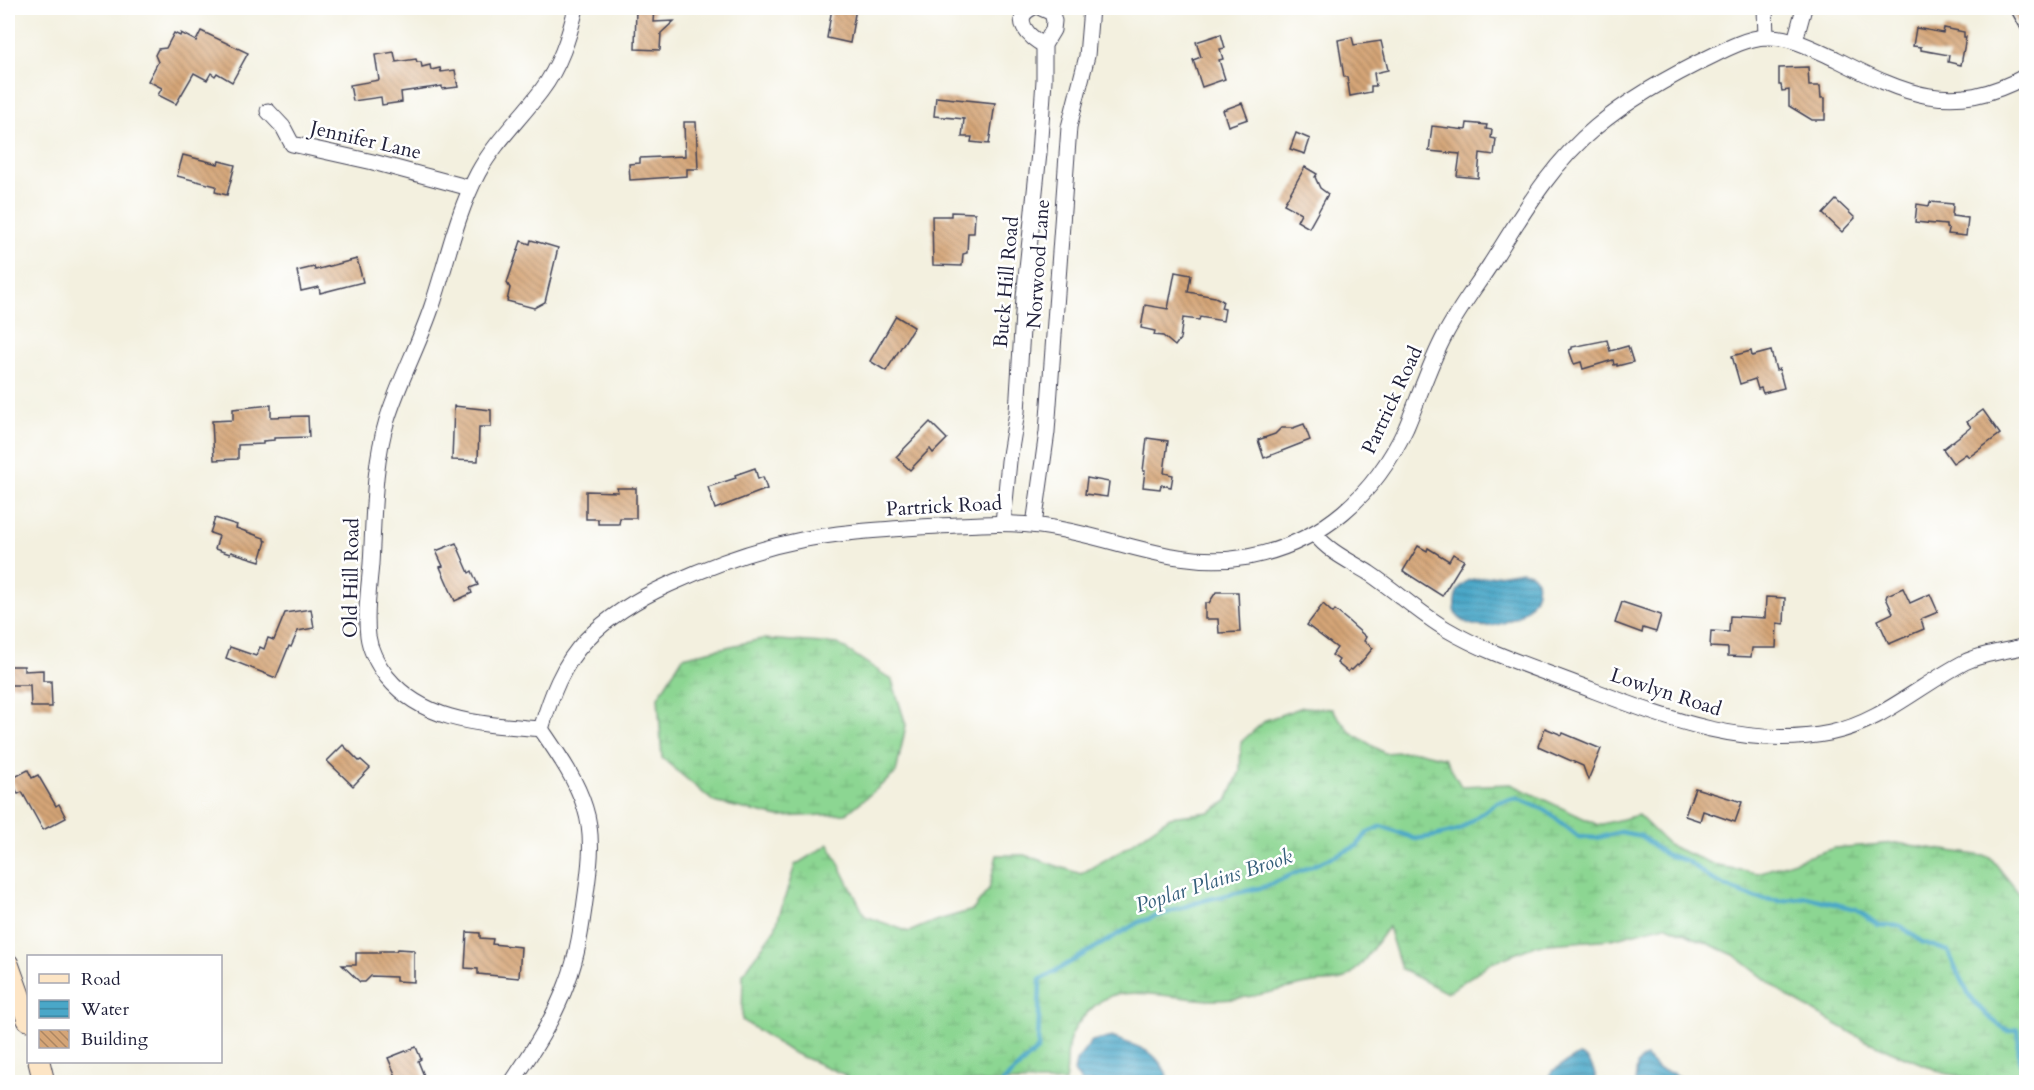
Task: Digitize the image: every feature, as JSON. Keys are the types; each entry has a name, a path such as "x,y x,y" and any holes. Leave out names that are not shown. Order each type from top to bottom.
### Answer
{"main road":[{"path":"8,964 27,1017"},
{"path":"39,1063 44,1083"}],"street":[{"name":"Old Hill Road","path":"541,729 464,722 448,718 427,709 404,693 386,676 375,659 368,634 375,489 380,445 388,417 432,307 471,188 498,141 551,76 566,45 576,8"},
{"path":"1032,8 1027,10 1023,18 1024,29 1036,41 1044,45"},
{"name":"Buck Hill Road","path":"1003,523 1009,461 1017,412 1024,297 1043,101 1044,45 1053,30 1054,21 1052,13 1041,8"},
{"name":"Norwood Lane","path":"1034,525 1047,432 1069,127 1087,56 1091,8"},
{"path":"1765,8 1766,37"},
{"path":"1795,41 1804,8"},
{"name":"Partrick Road","path":"541,729 560,676 570,659 590,636 623,609 684,578 750,553 804,539 856,532 1003,523 1034,525 1077,533 1158,554 1205,560 1227,560 1286,547 1315,534 1356,502 1383,469 1405,429 1449,328 1536,193 1560,161 1611,115 1658,83 1732,47 1766,37 1795,41 1888,85 1934,98 1972,97 1994,91 2026,76"},
{"name":"Jennifer Lane","path":"268,111 283,127 292,144 373,162 471,188"},
{"name":"Lowlyn Road","path":"1315,534 1336,554 1370,573 1445,628 1469,642 1663,716 1730,734 1793,736 1826,734 1850,729 1870,720 1968,661 2026,646"},
{"path":"512,1083 541,1036 568,982 577,951 590,862 590,828 584,805 567,769 541,729"}],"green space":[{"path":"762,639 838,644 892,680 906,725 896,773 846,814 779,817 714,802 662,758 658,697 683,657"},
{"path":"1303,707 1332,709 1350,732 1384,753 1416,751 1445,758 1461,786 1511,784 1598,825 1638,815 1670,846 1718,866 1758,873 1834,848 1896,843 1990,857 2026,902 2026,1082 1987,1082 1944,1073 1864,1040 1790,998 1734,955 1665,925 1612,939 1537,945 1489,964 1447,993 1401,969 1388,927 1357,968 1341,980 1313,983 1227,1000 1134,993 1110,996 1090,1010 1074,1030 1069,1042 1065,1082 845,1082 845,1075 791,1052 742,1020 743,974 775,929 795,865 829,844 865,916 909,932 935,921 973,910 989,889 997,855 1024,855 1081,874 1125,848 1170,817 1210,812 1227,801 1240,771 1241,742 1266,720"}],"water":[{"path":"1522,571 1531,573 1537,580 1536,593 1530,605 1520,614 1507,622 1492,626 1478,626 1465,622 1455,613 1456,594 1469,580"},
{"path":"1111,1037 1140,1047 1154,1056 1170,1082 1082,1082 1074,1072 1076,1061 1092,1041"},
{"path":"1579,1055 1589,1062 1597,1082 1549,1082 1552,1071"},
{"path":"1646,1057 1658,1069 1675,1074 1684,1082 1635,1082 1637,1066 1641,1059"}],"building":[{"path":"636,8 654,8 653,22 674,21 661,33 660,50 635,49"},
{"path":"832,8 856,8 850,43 827,38"},
{"path":"2009,8 2026,8 2026,38"},
{"path":"1916,28 1943,33 1944,28 1964,32 1964,37 1966,37 1961,65 1948,62 1949,55 1921,50 1921,47 1913,46"},
{"path":"201,31 248,53 232,82 217,73 215,76 211,73 207,80 194,73 176,104 158,95 162,88 148,81 158,62 155,55 158,49 166,48 174,33 180,36 181,33 196,41"},
{"path":"1221,34 1225,48 1220,49 1223,59 1219,60 1225,79 1202,87 1193,60 1201,57 1196,42"},
{"path":"1352,37 1354,45 1381,41 1388,70 1374,73 1376,86 1371,86 1371,92 1350,96 1347,77 1344,77 1338,40"},
{"path":"394,52 396,62 416,59 417,62 421,62 422,67 430,65 431,70 440,68 441,72 455,70 458,87 442,89 442,86 401,92 402,102 382,105 381,97 353,101 350,85 379,80 375,55"},
{"path":"1808,67 1809,86 1820,86 1821,98 1825,98 1825,120 1812,120 1789,106 1789,90 1782,91 1779,85 1779,68"},
{"path":"936,97 995,103 989,144 971,142 972,137 962,137 964,119 934,116"},
{"path":"1242,103 1248,119 1228,126 1223,110"},
{"path":"684,122 696,122 698,169 687,169 687,176 630,180 629,164 640,163 640,158 685,156"},
{"path":"1467,123 1487,125 1486,129 1492,130 1491,138 1496,139 1494,155 1480,153 1478,178 1457,176 1460,154 1429,151 1432,126 1466,130"},
{"path":"1296,133 1310,139 1305,154 1290,149"},
{"path":"183,155 218,164 219,161 235,165 227,195 215,192 216,186 177,176"},
{"path":"1305,167 1317,174 1315,177 1320,188 1328,194 1309,228 1297,221 1301,213 1284,204"},
{"path":"1836,200 1855,218 1842,232 1823,214"},
{"path":"1930,202 1953,204 1952,216 1968,218 1966,236 1948,234 1949,229 1946,225 1915,222 1917,204 1929,206"},
{"path":"951,212 975,213 974,233 968,233 967,253 963,254 962,266 933,265 932,216 951,216"},
{"path":"531,240 558,248 545,302 534,308 507,301 510,288 507,283 521,241 530,244"},
{"path":"357,259 363,282 320,293 319,287 301,291 297,271 314,267 315,270"},
{"path":"1175,272 1191,275 1188,292 1215,297 1223,301 1221,308 1225,309 1223,321 1200,317 1199,320 1183,318 1180,339 1175,346 1163,336 1154,335 1155,331 1141,328 1145,305 1168,309"},
{"path":"896,316 914,327 886,371 870,361"},
{"path":"1607,340 1610,351 1628,346 1633,362 1617,366 1617,364 1614,365 1613,360 1583,369 1581,362 1574,364 1569,350 1572,347"},
{"path":"1751,351 1752,356 1771,351 1784,388 1763,393 1761,388 1758,389 1755,379 1740,384 1732,356"},
{"path":"271,405 271,417 308,416 309,437 274,438 274,440 263,441 263,444 238,445 238,459 214,460 212,421 233,420 233,409"},
{"path":"454,406 491,410 491,427 479,427 478,461 452,460"},
{"path":"1983,410 2000,434 1969,457 1966,454 1953,463 1943,449 1971,427 1967,422"},
{"path":"930,422 947,439 933,453 930,449 910,470 896,457"},
{"path":"1304,424 1310,440 1264,458 1258,440 1275,434 1281,428 1293,428"},
{"path":"1147,438 1168,441 1164,473 1173,475 1171,487 1161,485 1160,489 1143,487"},
{"path":"755,468 758,479 763,477 767,489 715,509 708,487 736,478 735,475"},
{"path":"1087,478 1109,482 1107,497 1085,494"},
{"path":"617,488 636,488 636,518 620,518 619,524 598,524 598,519 586,519 586,491 618,492"},
{"path":"215,518 237,525 236,528 264,538 266,541 260,561 215,549 219,536 210,533"},
{"path":"456,543 469,573 472,571 478,585 470,588 472,593 455,601 440,567 443,566 436,551"},
{"path":"1418,546 1427,551 1428,548 1449,561 1453,554 1464,560 1442,596 1403,571"},
{"path":"1903,588 1910,603 1930,594 1938,612 1921,619 1924,629 1889,644 1878,620 1893,613 1886,598 1887,595"},
{"path":"1216,592 1238,592 1240,632 1219,633 1218,619 1205,619 1205,603 1209,603"},
{"path":"1766,597 1785,598 1784,624 1777,623 1776,648 1752,648 1751,657 1728,656 1728,648 1710,647 1711,631 1729,632 1730,616 1765,618"},
{"path":"1622,602 1661,615 1656,632 1643,628 1642,633 1615,623"},
{"path":"1323,604 1333,613 1335,610 1347,620 1366,637 1364,641 1373,648 1358,666 1348,672 1337,663 1339,660 1332,655 1337,648 1307,625"},
{"path":"311,609 314,628 298,631 276,678 226,658 230,647 256,656 260,647 264,649 268,638 274,640 285,613"},
{"path":"8,666 24,666 24,671 43,670 43,681 51,681 52,707 31,707 30,685 8,685"},
{"path":"1545,728 1601,749 1588,780 1583,766 1538,746"},
{"path":"343,745 359,761 361,760 370,768 353,786 327,761"},
{"path":"28,770 32,778 38,775 56,806 59,804 66,818 43,830 22,792 18,794 11,779"},
{"path":"1695,788 1742,802 1735,822 1703,811 1700,821 1685,816"},
{"path":"467,932 480,933 480,938 493,939 492,944 521,947 519,978 478,974 478,969 465,968"},
{"path":"397,949 414,950 414,982 396,981 396,977 371,976 365,982 360,982 342,965 356,965 356,953 380,953 380,951 396,951"},
{"path":"416,1047 421,1059 418,1061 427,1083 399,1083 388,1058"}],"waterway":[{"name":"Poplar Plains Brook","path":"1003,1082 1038,1049 1040,980 1139,922 1205,900 1264,887 1357,846 1368,832 1382,826 1415,839 1435,836 1459,830 1497,802 1517,798 1545,810 1579,837 1596,838 1621,832 1641,836 1664,854 1687,861 1711,879 1734,890 1757,898 1781,901 1806,897 1856,909 1878,925 1901,926 1922,942 1948,951 1964,986 1978,1006 1997,1024 2009,1031 2018,1029 2019,1056 2026,1073"}]}
